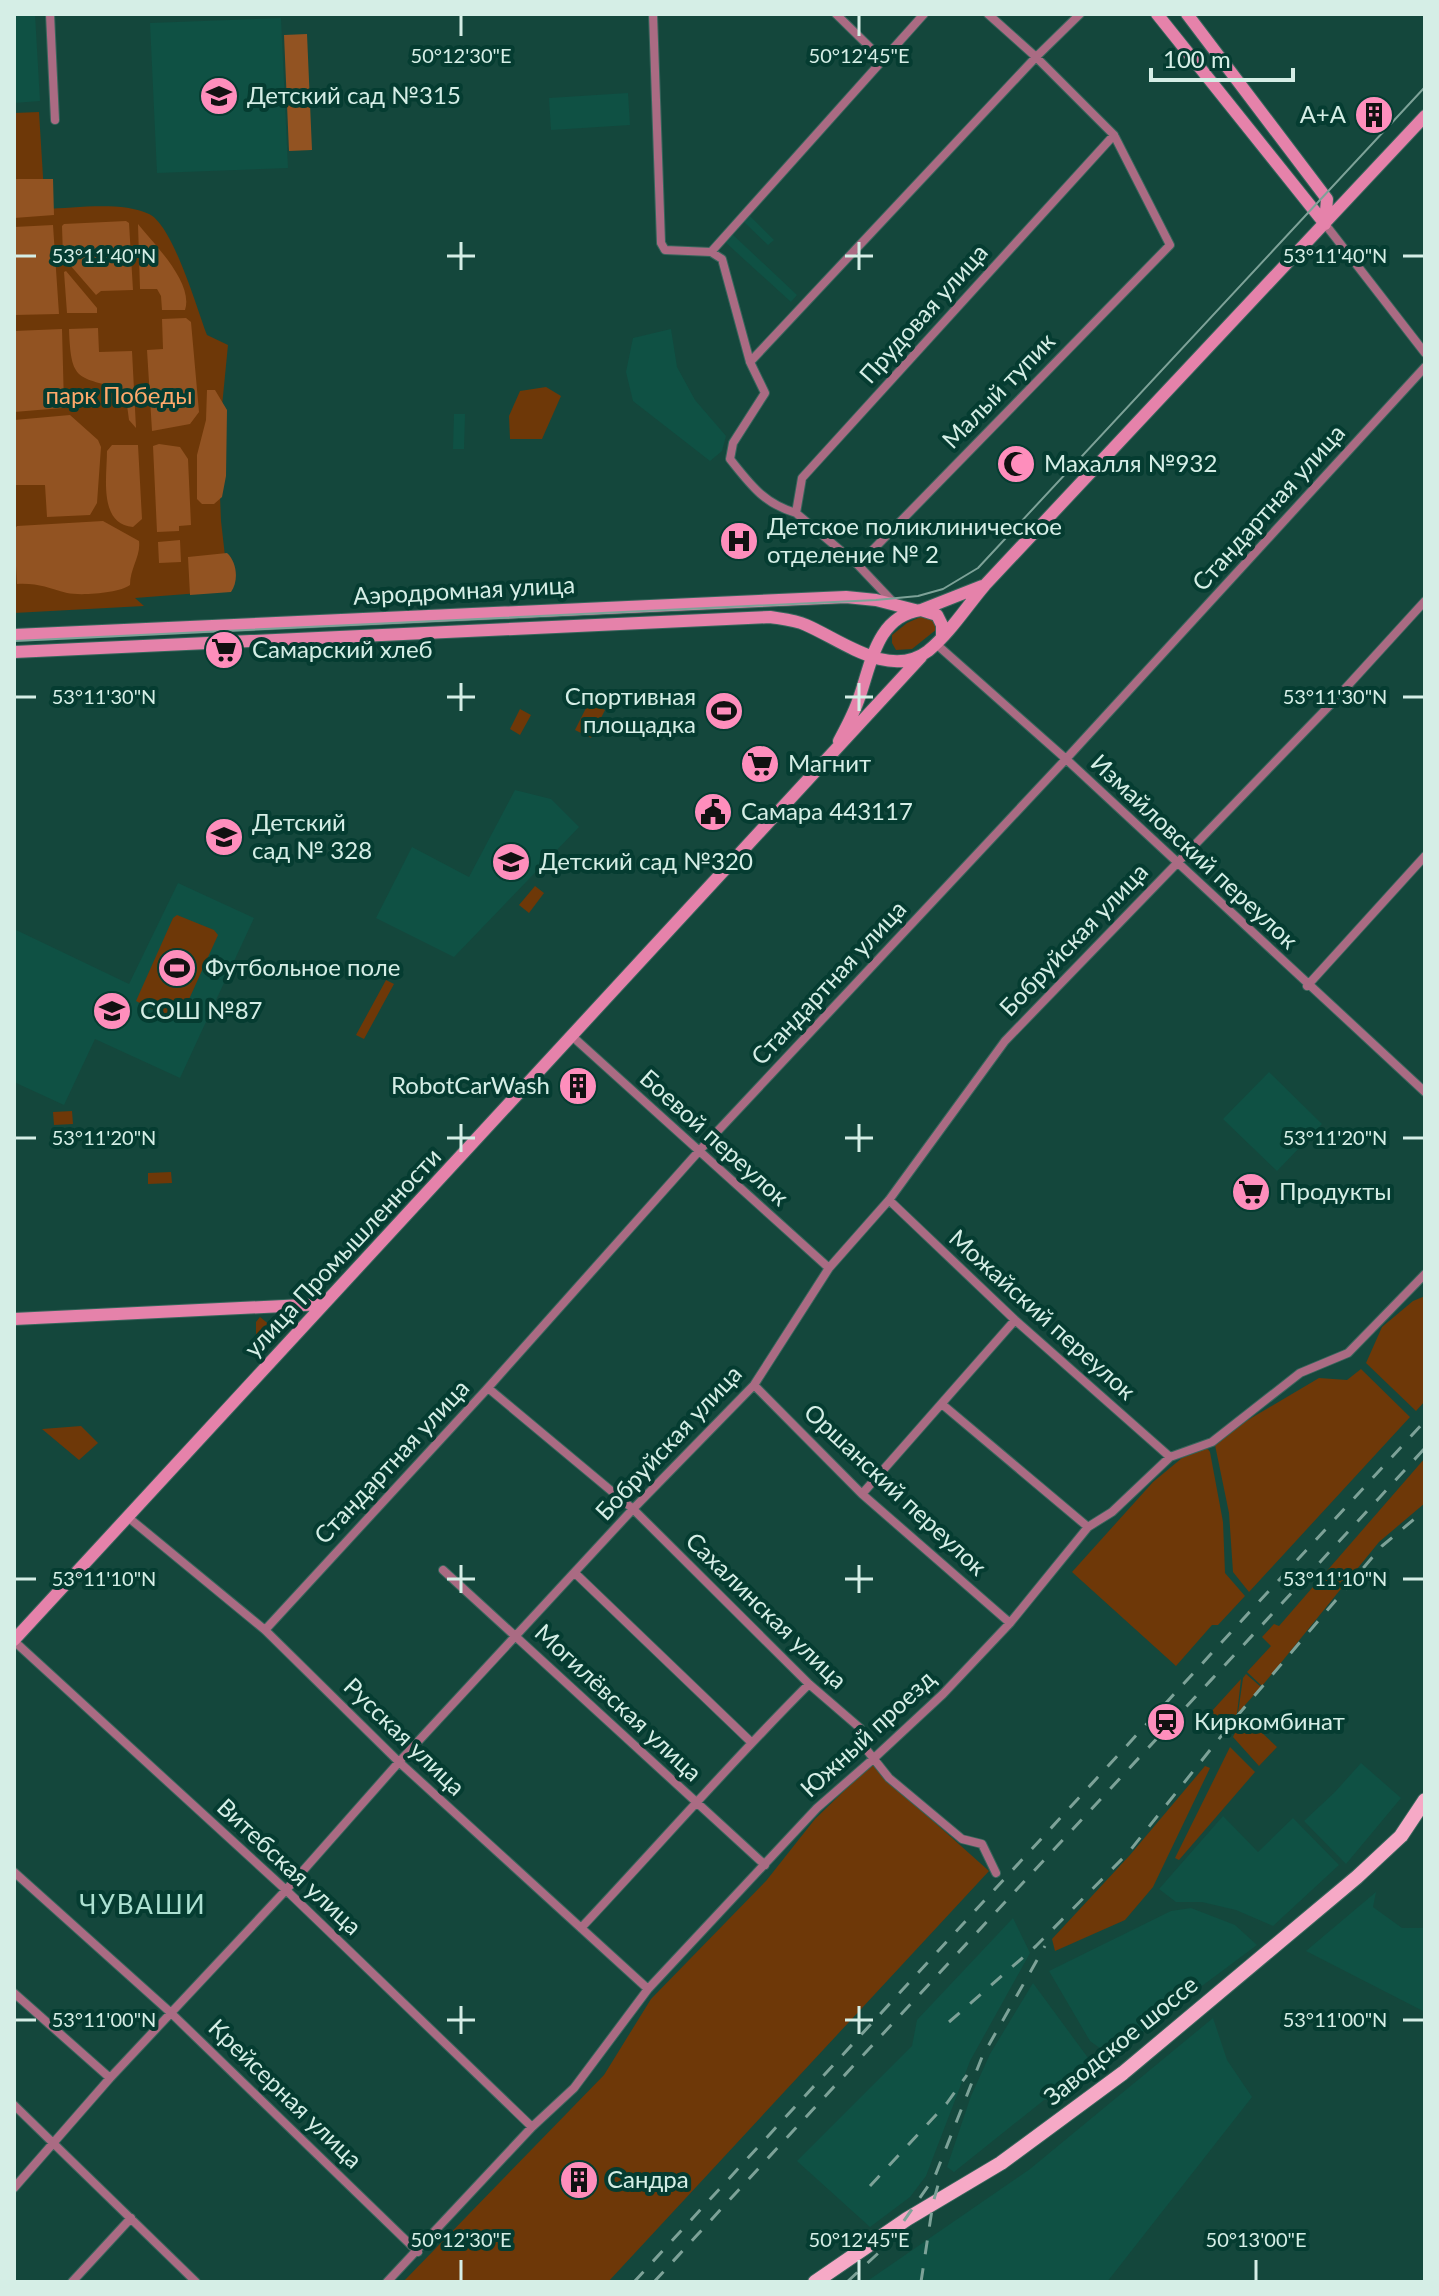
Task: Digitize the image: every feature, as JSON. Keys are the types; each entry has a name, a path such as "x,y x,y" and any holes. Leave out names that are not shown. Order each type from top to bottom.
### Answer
{"main road":[{"path":"1157,14 1325,224"},
{"path":"1175,36 1190,18 1327,199 1325,224"},
{"name":"улица Промышленности","path":"14,1641 573,1037 985,585 1425,116"},
{"path":"1320,191 1336,194 1356,192"},
{"name":"улица Промышленности","path":"918,610 985,585"},
{"name":"Аэродромная улица","path":"14,635 861,597 918,610"},
{"path":"871,656 892,660 913,658 934,644 942,625 937,615 918,610 888,630 885,644 890,654 896,658 913,658"},
{"name":"Аэродромная улица","path":"14,652 770,617 805,625 871,656"},
{"name":"улица Промышленности","path":"833,754 858,700 871,656 879,638 888,630"},
{"path":"14,1319 324,1304"},
{"name":"Заводское шоссе","path":"815,2282 907,2219 1001,2163 1123,2073 1357,1877 1401,1836 1425,1800"}],"street":[{"path":"50,14 55,120"},
{"path":"653,14 661,243 665,250 711,252 722,259 750,362 765,393 733,443 730,459 752,487 775,506 796,513 858,565 895,603"},
{"path":"836,14 883,60"},
{"path":"711,252 924,14"},
{"path":"988,14 1114,135"},
{"path":"750,362 1080,14"},
{"name":"Малый тупик","path":"858,565 1170,245 1114,135"},
{"name":"Прудовая улица","path":"796,513 802,478 1114,135"},
{"path":"1325,224 1425,353"},
{"name":"Стандартная улица","path":"265,1630 488,1388 699,1151 1066,759 1425,367"},
{"name":"Бобруйская улица","path":"14,2188 110,2078 286,1890 399,1762 633,1509 754,1385 829,1268 889,1200 1005,1041 1331,704 1425,601"},
{"name":"Измайловский переулок","path":"934,644 1066,759 1307,986 1425,1092"},
{"path":"1307,986 1425,856"},
{"name":"Боевой переулок","path":"573,1037 829,1268"},
{"name":"Можайский переулок","path":"889,1200 1015,1320 1170,1457"},
{"name":"Южный проезд","path":"387,2282 532,2127 574,2088 648,1989 817,1808 943,1694 1010,1623 1088,1527 1112,1512 1170,1457 1212,1442 1300,1373 1348,1353 1425,1274"},
{"path":"862,1494 1015,1320"},
{"name":"Оршанский переулок","path":"754,1385 862,1494 1010,1623"},
{"name":"Сахалинская улица","path":"488,1388 633,1509 809,1684 860,1728 866,1749 889,1778 962,1839 982,1844 996,1873"},
{"path":"943,1405 1088,1527"},
{"name":"Русская улица","path":"129,1518 265,1630 399,1762 648,1989"},
{"name":"Могилёвская улица","path":"443,1570 765,1865"},
{"path":"576,1574 751,1742"},
{"name":"Витебская улица","path":"14,1641 286,1890 532,2127"},
{"path":"581,1928 751,1742 809,1684"},
{"name":"Крейсерная улица","path":"14,1872 170,2012 418,2252"},
{"path":"14,1993 110,2078"},
{"path":"14,2105 196,2282"},
{"path":"72,2282 131,2218"}],"shaded area":[{"path":"14,14 35,14 40,101 14,103"},
{"name":"Детский сад №315","path":"281,18 288,168 157,173 150,23"},
{"path":"307,34 312,150 289,151 284,35"},
{"path":"628,93 630,125 551,130 549,98"},
{"path":"14,179 53,179 54,215 14,218"},
{"path":"750,216 774,240 768,245 744,222"},
{"path":"129,223 133,290 101,291 96,295 63,257 62,226"},
{"path":"138,224 178,276 184,288 185,310 162,310 157,289 140,289"},
{"path":"53,225 59,314 14,315 14,227"},
{"path":"731,233 797,295 791,302 724,241"},
{"path":"66,271 97,308 97,313 67,313"},
{"path":"186,318 191,322 199,412 190,424 152,431 147,350 163,349 162,319"},
{"path":"98,328 99,352 132,351 136,428 129,420 125,390 87,379 75,368 69,329"},
{"path":"62,329 64,405 62,408 14,412 14,331"},
{"path":"671,329 677,367 695,400 726,436 722,451 710,461 633,401 626,372 633,338"},
{"path":"207,390 215,390 227,410 226,476 222,497 214,504 202,504 197,499 197,455 206,420"},
{"path":"454,414 465,414 464,449 453,449"},
{"path":"70,415 98,440 101,447 97,503 90,515 47,517 45,485 14,485 14,420"},
{"path":"112,445 138,445 142,519 133,527 122,524 109,508 107,451"},
{"path":"153,446 180,447 188,459 191,525 179,526 179,531 157,532"},
{"path":"103,521 139,541 130,585 109,592 81,594 17,584 14,530 17,526"},
{"path":"180,540 181,562 159,563 158,542"},
{"path":"227,553 236,572 231,592 190,595 188,557"},
{"name":"Детский сад №320","path":"515,790 551,799 579,827 454,957 376,918 412,847 469,877"},
{"name":"СОШ №87","path":"178,883 254,918 180,1078 95,1039 64,1105 14,1082 14,929 129,984"},
{"path":"1269,1072 1322,1124 1277,1171 1223,1119"},
{"path":"1361,1763 1401,1798 1346,1864 1304,1821"},
{"path":"1223,1816 1258,1852 1293,1818 1339,1865 1273,1926 1236,1910 1202,1902 1176,1902 1159,1889"},
{"path":"1376,1892 1373,1907 1402,1928 1425,1928 1425,2012 1306,1951"},
{"path":"1191,1908 1235,1925 1257,1945 1112,2057 1090,2041 1049,1971 1171,1911"},
{"path":"1013,1918 1030,1953 970,2061 926,2176 910,2197 870,2227 797,2161 912,2046 917,2020"},
{"path":"1033,1983 1094,2066 1055,2100 1044,2100 954,2172 947,2167 971,2096 990,2054"},
{"path":"1213,2018 1227,2060 1252,2097 1107,2282 866,2282 1030,2169"}],"green space":[{"name":"парк Победы","path":"39,112 45,209 112,206 149,214 158,221 175,250 207,335 228,345 218,447 225,556 213,592 135,598 144,606 14,613 14,113"},
{"path":"546,387 561,396 542,439 510,439 509,416 520,391"},
{"path":"925,615 934,618 937,629 912,649 896,650 892,635 907,623"},
{"name":"Спортивная площадка","path":"734,694 735,727 713,727 712,695"},
{"path":"589,702 605,710 591,738 575,730"},
{"path":"520,709 531,715 520,735 510,729"},
{"path":"535,886 544,893 529,913 519,905"},
{"name":"Футбольное поле","path":"177,915 214,930 218,935 181,1017 171,1019 136,1001"},
{"path":"386,980 394,984 364,1039 356,1035"},
{"path":"72,1111 73,1124 54,1125 53,1112"},
{"path":"171,1172 172,1183 148,1184 148,1173"},
{"path":"1425,1296 1425,1401 1416,1411 1366,1363 1382,1327 1413,1301"},
{"path":"260,1317 271,1326 272,1338 268,1347 256,1335 256,1322"},
{"path":"1361,1369 1410,1417 1249,1592 1233,1572 1229,1513 1215,1445 1231,1430 1319,1378 1347,1380"},
{"path":"81,1426 98,1443 79,1460 42,1429"},
{"path":"1207,1448 1223,1522 1225,1573 1245,1596 1218,1625 1212,1625 1176,1666 1072,1572 1153,1482 1182,1458"},
{"path":"1425,1458 1425,1503 1379,1542 1262,1686 1247,1672 1271,1646 1262,1637 1274,1624 1279,1626"},
{"path":"1246,1674 1261,1687 1238,1713 1243,1678"},
{"path":"1241,1679 1237,1714 1224,1731 1211,1720 1211,1712"},
{"path":"1243,1715 1277,1747 1259,1766 1233,1737"},
{"path":"1230,1747 1255,1772 1179,1860 1175,1858"},
{"path":"873,1763 886,1779 989,1871 608,2282 403,2282 604,2075 651,1999 766,1881 815,1819"},
{"path":"1205,1766 1210,1768 1153,1887 1125,1920 1055,1951 1052,1939 1130,1855"}],"tram line":[{"path":"14,641 876,600 918,596 943,589 978,568 1425,87"}],"railway":[{"path":"634,2282 1425,1421"},
{"path":"654,2282 1425,1448"},
{"path":"949,2022 1036,1946 1128,1853 1238,1715 1382,1546 1425,1510"},
{"path":"847,2282 887,2245 935,2176 982,2057 1045,1946"},
{"path":"870,2186 947,2103 967,2075"},
{"path":"921,2282 940,2178"}],"place":[{"name":"Детский сад №315","path":"219,96"},
{"name":"А+A","path":"1374,115"},
{"name":"Махалля №932","path":"1016,464"},
{"name":"Детское поликлиническое отделение № 2","path":"739,541"},
{"name":"Самарский хлеб","path":"224,650"},
{"name":"Спортивная площадка","path":"724,711"},
{"name":"Магнит","path":"760,764"},
{"name":"Самара 443117","path":"713,812"},
{"name":"Детский сад № 328","path":"224,837"},
{"name":"Детский сад №320","path":"511,862"},
{"name":"Футбольное поле","path":"177,968"},
{"name":"СОШ №87","path":"112,1011"},
{"name":"RobotCarWash","path":"578,1086"},
{"name":"Продукты","path":"1251,1192"},
{"name":"Киркомбинат","path":"1166,1722"},
{"name":"Сандра","path":"579,2180"}],"district":[{"name":"ЧУВАШИ","path":"143,1905"}]}
